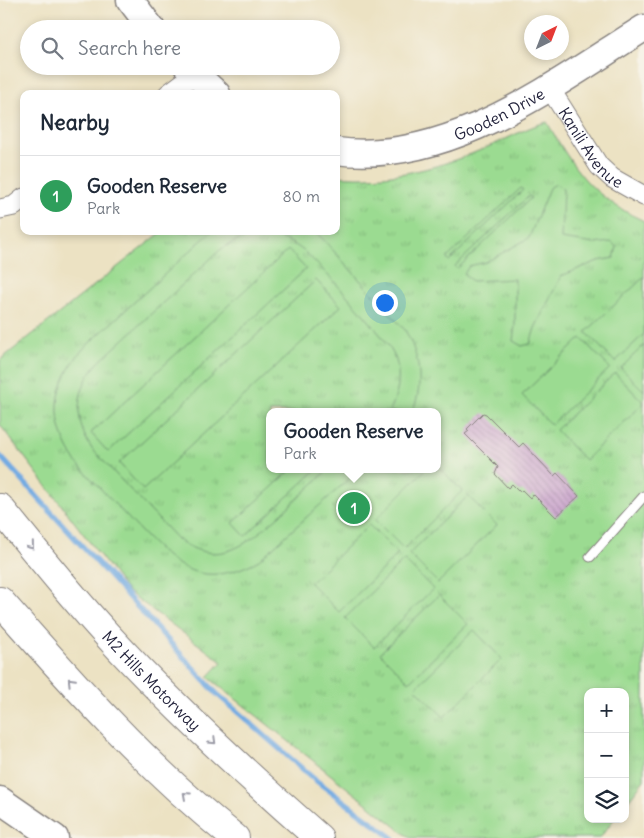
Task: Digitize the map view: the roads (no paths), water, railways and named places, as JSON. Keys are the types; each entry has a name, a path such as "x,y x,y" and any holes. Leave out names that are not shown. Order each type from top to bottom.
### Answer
{"highway":[{"name":"M2 Hills Motorway","path":"0,508 72,596 109,637 258,785 319,838"},
{"path":"0,601 58,667 149,762 235,838"}],"street":[{"path":"130,0 145,20"},
{"name":"Gooden Drive","path":"340,151 383,152 441,139 492,118 549,87 644,28"},
{"path":"172,90 186,75"},
{"path":"196,75 213,90"},
{"name":"Kanili Avenue","path":"549,87 599,166 612,178 644,196"},
{"path":"0,209 14,206 20,201"},
{"path":"0,800 55,838"}],"lane":[{"path":"590,557 644,496"}],"waterway":[{"path":"0,456 217,694 314,779 393,838"}],"place":[{"name":"Gooden Reserve","path":"354,508"}]}
